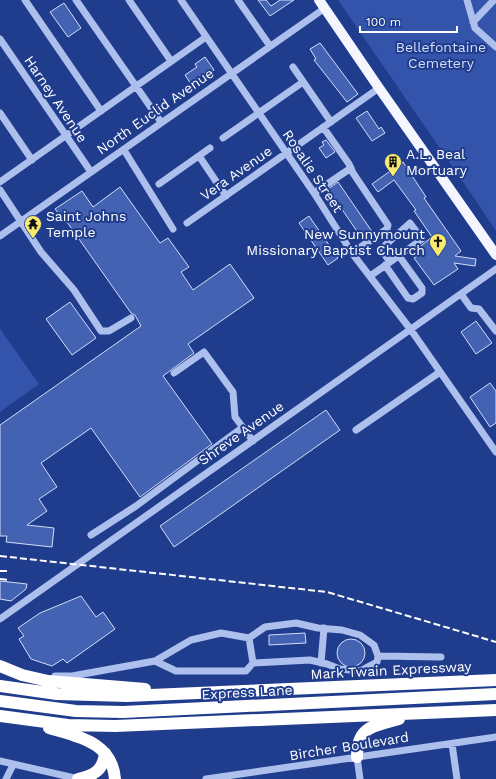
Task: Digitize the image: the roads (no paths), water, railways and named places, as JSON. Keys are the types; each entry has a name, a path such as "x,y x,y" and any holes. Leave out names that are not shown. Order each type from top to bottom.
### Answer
{"highway":[{"path":"0,666 22,675 48,681 142,688 169,695"},
{"name":"Mark Twain Expressway","path":"0,686 33,692 80,696 169,695 496,680"},
{"name":"Express Lane","path":"0,701 76,711 123,712 496,694"},
{"path":"0,716 68,725 115,726 496,710"},
{"path":"356,757 359,737 368,728 419,713"},
{"path":"21,719 92,742 105,753 111,761 115,779"},
{"path":"78,779 92,776 101,769 105,753"}],"main road":[{"path":"322,4 496,255"}],"street":[{"path":"25,0 102,111"},
{"path":"76,0 161,122"},
{"path":"129,0 171,61"},
{"name":"Rosalie Street","path":"181,0 314,193 352,253 411,330 496,452"},
{"path":"238,0 270,46"},
{"path":"467,0 476,28 496,47"},
{"path":"473,22 494,0"},
{"name":"North Euclid Avenue","path":"0,236 270,46 322,4"},
{"path":"0,182 206,37"},
{"name":"Harney Avenue","path":"0,39 91,172"},
{"path":"293,67 331,122"},
{"path":"223,138 303,82"},
{"name":"Vera Avenue","path":"187,223 379,88"},
{"path":"0,113 32,160"},
{"path":"323,127 388,226 387,229 352,253"},
{"path":"159,184 210,148"},
{"path":"124,150 173,229"},
{"path":"199,156 226,196"},
{"path":"314,193 351,168"},
{"path":"0,190 41,252 74,290 101,331 109,331 131,318"},
{"path":"370,276 388,263 399,256 422,239 410,223 381,249 388,263 408,298 413,299 422,293 422,288 399,256"},
{"name":"Shreve Avenue","path":"0,619 496,269"},
{"path":"461,294 471,308 479,309 496,331"},
{"path":"174,373 204,352 233,392 234,416 253,441"},
{"path":"356,430 440,372"},
{"path":"91,535 136,506 243,427"},
{"path":"0,659 34,673 60,677 155,661 191,640 222,633 249,638 265,627 296,622 342,630 360,635 374,645 378,656 377,662 360,670 340,669 310,660 253,663 246,671 176,671 155,661"},
{"path":"321,663 324,628"},
{"path":"249,638 253,663"},
{"path":"378,656 441,657"},
{"name":"Bircher Boulevard","path":"206,779 266,775 356,757 496,737"},
{"path":"452,744 457,779"},
{"path":"356,757 360,779"},
{"path":"0,761 65,778 78,779"},
{"path":"6,779 13,765"}],"railway":[{"path":"0,556 327,592 496,642"},
{"path":"0,571 7,571"},
{"path":"0,579 9,580"}],"place":[{"name":"A.L. Beal Mortuary","path":"393,177"},
{"name":"Saint Johns Temple","path":"33,239"},
{"name":"New Sunnymount Missionary Baptist Church","path":"438,257"}],"park label":[{"name":"Bellefontaine Cemetery","path":"441,56"}]}
